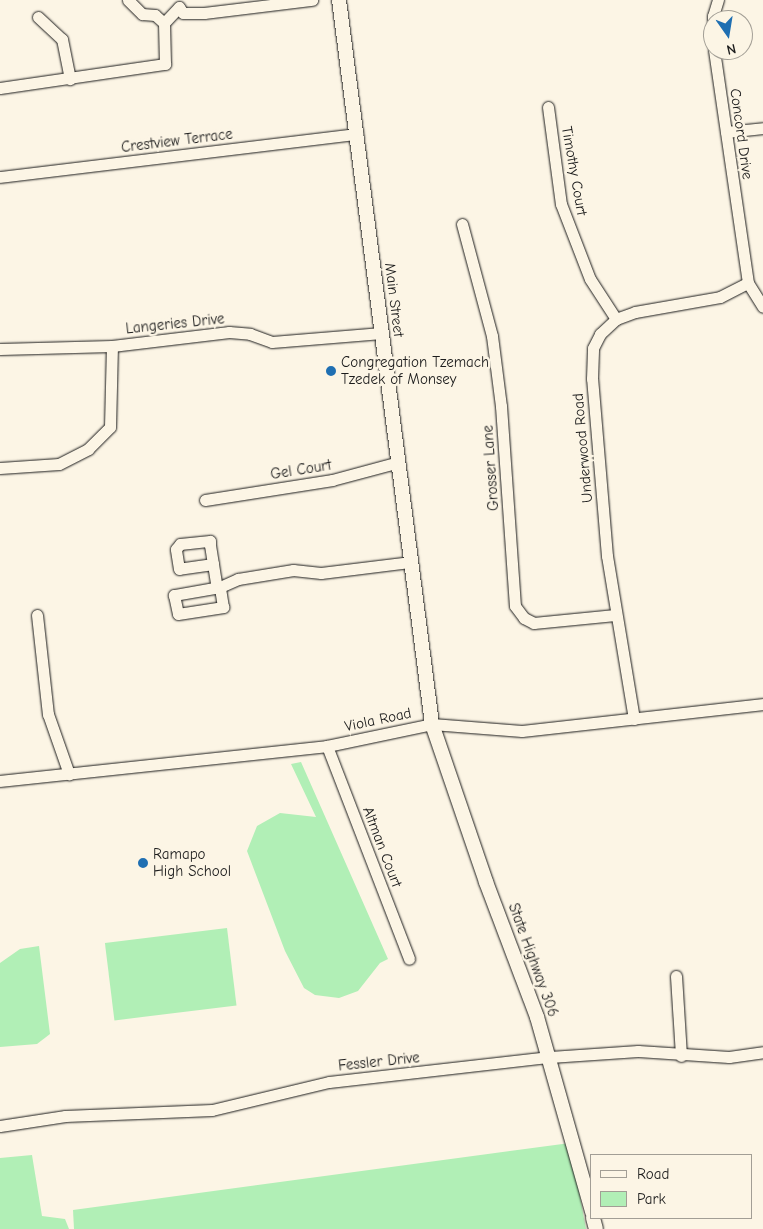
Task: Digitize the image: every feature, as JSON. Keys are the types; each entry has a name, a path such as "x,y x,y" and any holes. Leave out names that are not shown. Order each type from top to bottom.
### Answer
{"main road":[{"name":"Main Street","path":"339,0 432,724"},
{"name":"State Highway 306","path":"432,724 550,1057 590,1205"}],"street":[{"path":"128,0 142,14 155,15 164,23"},
{"path":"0,88 165,64 164,23 179,7 312,0"},
{"path":"38,17 62,39 70,79"},
{"name":"Concord Drive","path":"715,60 748,283 763,307"},
{"name":"Timothy Court","path":"548,107 561,204 590,279 616,319"},
{"path":"726,132 763,128"},
{"name":"Crestview Terrace","path":"0,177 357,134"},
{"name":"Grosser Lane","path":"462,224 492,336 509,480 512,590 515,606 524,618 534,624 615,615"},
{"name":"Underwood Road","path":"634,719 615,615 590,362 600,334 616,319 635,312 712,299 748,283"},
{"name":"Langeries Drive","path":"0,349 112,346 229,332 250,334 272,342 382,333"},
{"path":"0,468 58,464 88,449 110,427 112,346"},
{"name":"Gel Court","path":"206,500 332,480 399,462"},
{"path":"213,564 218,588 238,579 293,570 321,573 411,562"},
{"path":"37,615 48,714 69,774"},
{"name":"Viola Road","path":"0,781 326,746 432,724 522,731 763,704"},
{"name":"Altman Court","path":"326,746 409,959"},
{"path":"676,976 681,1056"},
{"name":"Fessler Drive","path":"0,1126 65,1116 212,1110 329,1082 550,1057 638,1051 681,1056 729,1057 763,1052"}],"green space":[{"path":"301,762 388,959 380,963 358,991 339,998 315,995 304,988 285,951 247,851 257,826 280,813 316,817 291,764"},
{"path":"227,928 237,1005 114,1020 105,943"},
{"path":"39,946 50,1034 37,1044 0,1047 0,963 20,949"},
{"path":"570,1143 586,1229 74,1229 73,1210"},
{"path":"32,1155 42,1216 65,1219 69,1229 0,1229 0,1158"}],"place":[{"name":"Congregation Tzemach Tzedek of Monsey","path":"331,371"},
{"name":"Ramapo High School","path":"143,863"}]}
